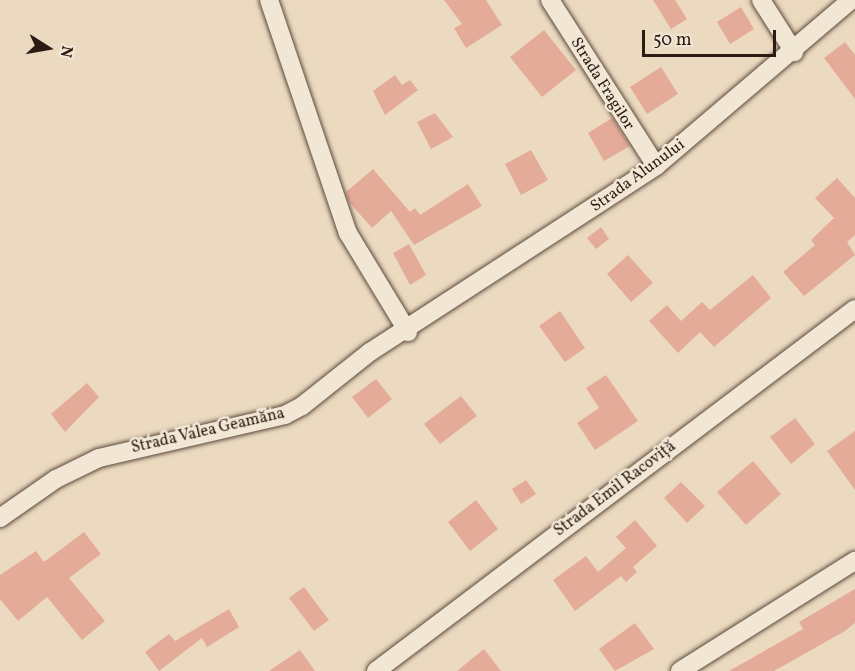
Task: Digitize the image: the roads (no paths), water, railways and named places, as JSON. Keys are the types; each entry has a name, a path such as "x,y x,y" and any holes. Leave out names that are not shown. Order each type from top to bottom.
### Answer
{"street":[{"path":"269,0 348,233 408,332"},
{"name":"Strada Fragilor","path":"550,0 656,166"},
{"path":"761,0 794,52"},
{"name":"Strada Alunului","path":"408,332 656,166 794,52 851,0"},
{"name":"Strada Emil Racoviță","path":"376,671 855,309"},
{"name":"Strada Valea Geamăna","path":"0,518 56,479 99,458 285,415 370,352 408,332"},
{"path":"680,671 855,561"}]}
